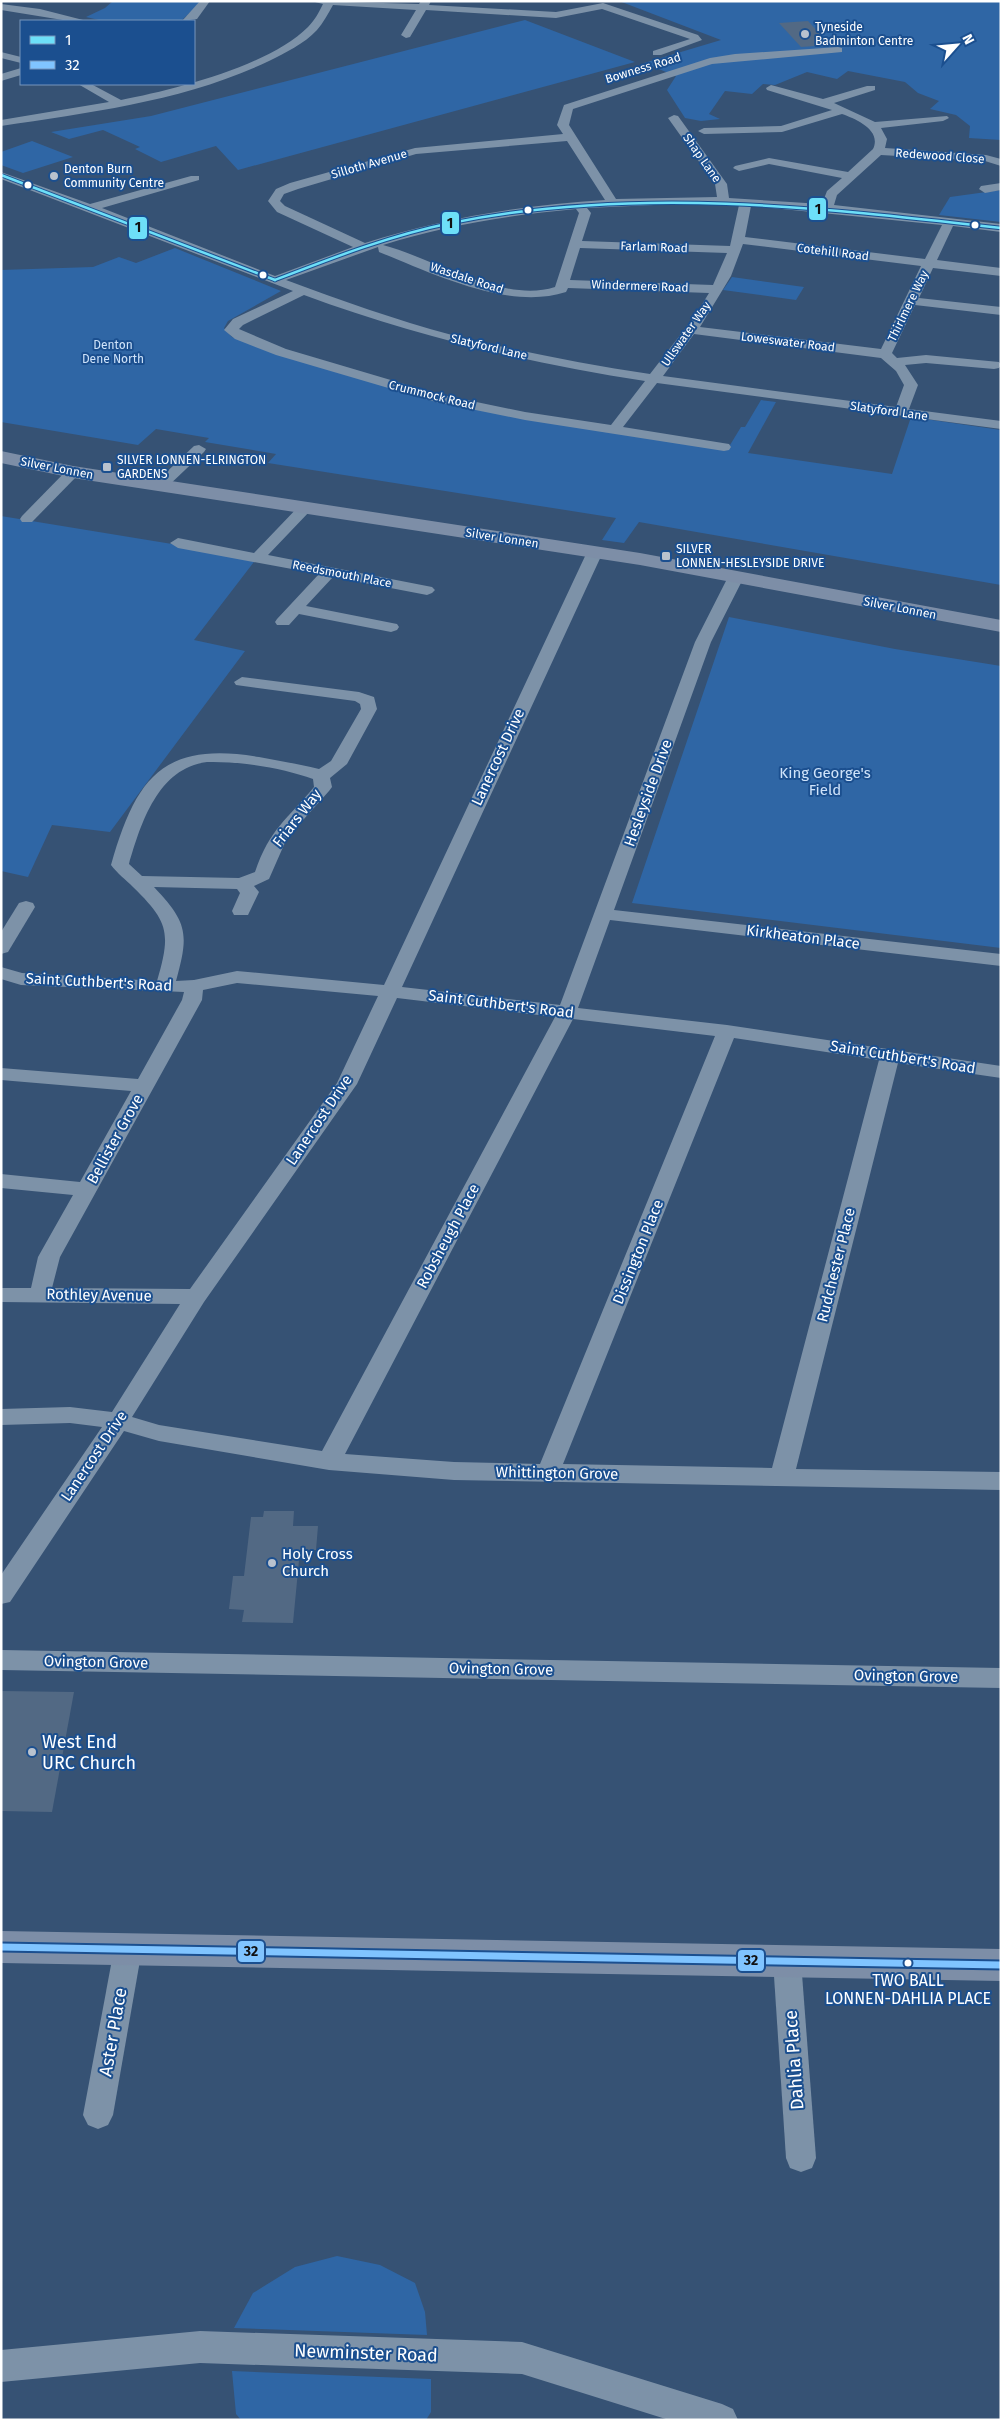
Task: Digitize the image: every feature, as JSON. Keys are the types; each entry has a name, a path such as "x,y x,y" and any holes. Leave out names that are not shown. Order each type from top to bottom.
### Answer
{"main road":[{"name":"Silver Lonnen","path":"1,457 73,472 595,552 1001,626"},
{"path":"1,1947 1001,1965"}],"street":[{"path":"189,20 194,17 206,1"},
{"path":"316,1 424,4 556,15 603,6 694,37 697,40 657,54"},
{"path":"195,83 224,76 261,61 290,46 313,28 330,2"},
{"path":"406,35 424,4"},
{"path":"1,7 40,12 77,20"},
{"name":"Bowness Road","path":"612,203 563,125 564,114 568,107 710,61 735,57 838,50"},
{"path":"1,55 20,60"},
{"path":"1,78 20,71"},
{"path":"85,85 118,103"},
{"path":"1,123 118,103 189,85"},
{"path":"771,88 842,110 873,126"},
{"path":"795,94 809,88"},
{"path":"822,103 871,88"},
{"path":"704,131 782,129 842,110"},
{"name":"Redewood Close","path":"873,126 918,117 943,118"},
{"name":"Shap Lane","path":"674,118 721,184 723,201"},
{"name":"Redewood Close","path":"827,208 831,194 878,151 882,144 881,135 873,126"},
{"name":"Silloth Avenue","path":"364,247 281,209 274,201 280,192 294,186 415,151 571,137"},
{"name":"Redewood Close","path":"878,151 986,158 1001,163"},
{"path":"739,168 769,162 851,176"},
{"name":"Slatyford Lane","path":"1,175 275,280 393,321 446,336 588,369 653,380 1001,425"},
{"path":"88,208 195,178"},
{"path":"984,189 1001,186"},
{"path":"275,280 364,247 451,224 520,211 612,203 746,202 827,208 1001,228"},
{"name":"Ullswater Way","path":"614,430 691,330 725,276 736,245 746,202"},
{"path":"563,284 586,213 579,206"},
{"name":"Thirlmere Way","path":"900,413 911,385 908,378 889,358 910,301 949,222"},
{"name":"Farlam Road","path":"575,244 736,245"},
{"name":"Cotehill Road","path":"736,245 1001,272"},
{"name":"Wasdale Road","path":"383,249 502,291 548,294 561,289 563,284"},
{"name":"Windermere Road","path":"563,284 716,289"},
{"name":"Crummock Road","path":"305,290 238,322 231,330 240,336 281,352 339,371 436,398 525,416 724,447"},
{"path":"910,301 1001,311"},
{"name":"Loweswater Road","path":"691,330 889,358 926,358 994,364"},
{"path":"161,485 199,449"},
{"path":"27,520 73,472"},
{"path":"257,558 306,508"},
{"name":"Reedsmouth Place","path":"178,543 428,590"},
{"name":"Lanercost Drive","path":"1,1595 118,1421 196,1297 346,1084 595,552"},
{"path":"283,622 330,571"},
{"name":"Hesleyside Drive","path":"567,1012 703,642 736,577"},
{"path":"295,609 396,622 381,640"},
{"name":"Friars Way","path":"137,881 242,884 263,875 274,845 293,818 312,802 323,787 321,776 338,764 369,709 368,701 359,697 242,682"},
{"path":"165,987 176,939 172,922 137,881 120,865 128,836 141,807 165,775 177,765 200,758 234,758 308,771 321,776"},
{"path":"241,911 250,892 242,884"},
{"path":"1,948 26,907"},
{"name":"Kirkheaton Place","path":"604,914 1001,960"},
{"name":"Saint Cuthbert's Road","path":"1,973 21,979 165,987 194,986 237,977 388,991 727,1031 1001,1072"},
{"name":"Bellister Grove","path":"40,1294 49,1257 192,1000 194,986"},
{"name":"Robsheugh Place","path":"329,1461 567,1012"},
{"name":"Dissington Place","path":"548,1472 727,1031"},
{"name":"Rudchester Place","path":"782,1476 890,1054"},
{"path":"1,1074 144,1086"},
{"path":"1,1181 87,1189"},
{"name":"Rothley Avenue","path":"1,1295 196,1297"},
{"name":"Whittington Grove","path":"1,1417 70,1415 118,1421 159,1433 329,1461 454,1471 1001,1480"},
{"name":"Ovington Grove","path":"1,1660 1001,1678"},
{"name":"Aster Place","path":"98,2115 128,1949"},
{"name":"Dahlia Place","path":"787,1961 801,2158"},
{"name":"Newminster Road","path":"1,2366 200,2347 522,2358 722,2420"}],"green space":[{"path":"113,1 202,1 182,20 99,20 86,17 105,8"},
{"path":"619,1 1001,1 1001,140 969,138 970,126 956,115 930,109 939,101 918,93 905,82 848,71 837,79 807,72 775,85 763,84 752,94 725,91 709,114 720,119 701,121 685,118 667,90 676,76 644,63 721,40"},
{"path":"525,20 635,62 238,170 216,146 161,162 135,149 140,147 103,130 69,139 51,132 151,116"},
{"path":"32,141 73,157 23,173 1,165 1,152"},
{"path":"1001,190 1001,222 939,215 950,197"},
{"name":"Denton Dene North","path":"175,248 281,291 228,321 224,328 232,337 293,359 354,377 476,408 600,431 727,450 741,427 745,427 761,400 776,402 748,453 892,474 911,417 1001,430 1001,585 639,522 624,543 602,540 616,518 268,463 276,454 205,442 209,438 156,429 138,445 1,422 1,270 93,267 119,257 136,263"},
{"path":"732,277 804,287 796,300 723,290"},
{"path":"1,516 257,558 194,640 245,651 110,832 52,825 28,877 1,871"},
{"name":"King George's Field","path":"729,617 895,649 1001,666 1001,948 632,903"},
{"path":"337,2256 380,2265 415,2283 425,2312 427,2335 234,2328 253,2293 295,2267"},
{"path":"232,2371 431,2379 431,2412 426,2420 241,2420 236,2414"}],"building":[{"name":"Tyneside Badminton Centre","path":"808,21 830,45 801,47 779,23"},
{"name":"Holy Cross Church","path":"264,1511 294,1511 293,1526 318,1526 316,1550 300,1550 293,1623 242,1622 244,1610 229,1609 233,1576 244,1576 251,1517 263,1517"},
{"name":"West End URC Church","path":"1,1691 74,1692 52,1812 1,1811"}],"transit line":[{"name":"1","path":"1,175 275,280"},
{"name":"1","path":"275,280 362,248 429,228 521,211 590,204 726,203 862,213 1001,228"},
{"name":"32","path":"1,1947 1001,1965"}],"place":[{"name":"Tyneside Badminton Centre","path":"805,34"},
{"name":"Denton Burn Community Centre","path":"54,176"},
{"name":"SILVER LONNEN-ELRINGTON GARDENS","path":"107,467"},
{"name":"SILVER LONNEN-HESLEYSIDE DRIVE","path":"666,556"},
{"name":"Holy Cross Church","path":"272,1563"},
{"name":"West End URC Church","path":"32,1752"},
{"name":"TWO BALL LONNEN-DAHLIA PLACE","path":"908,1963"}]}
